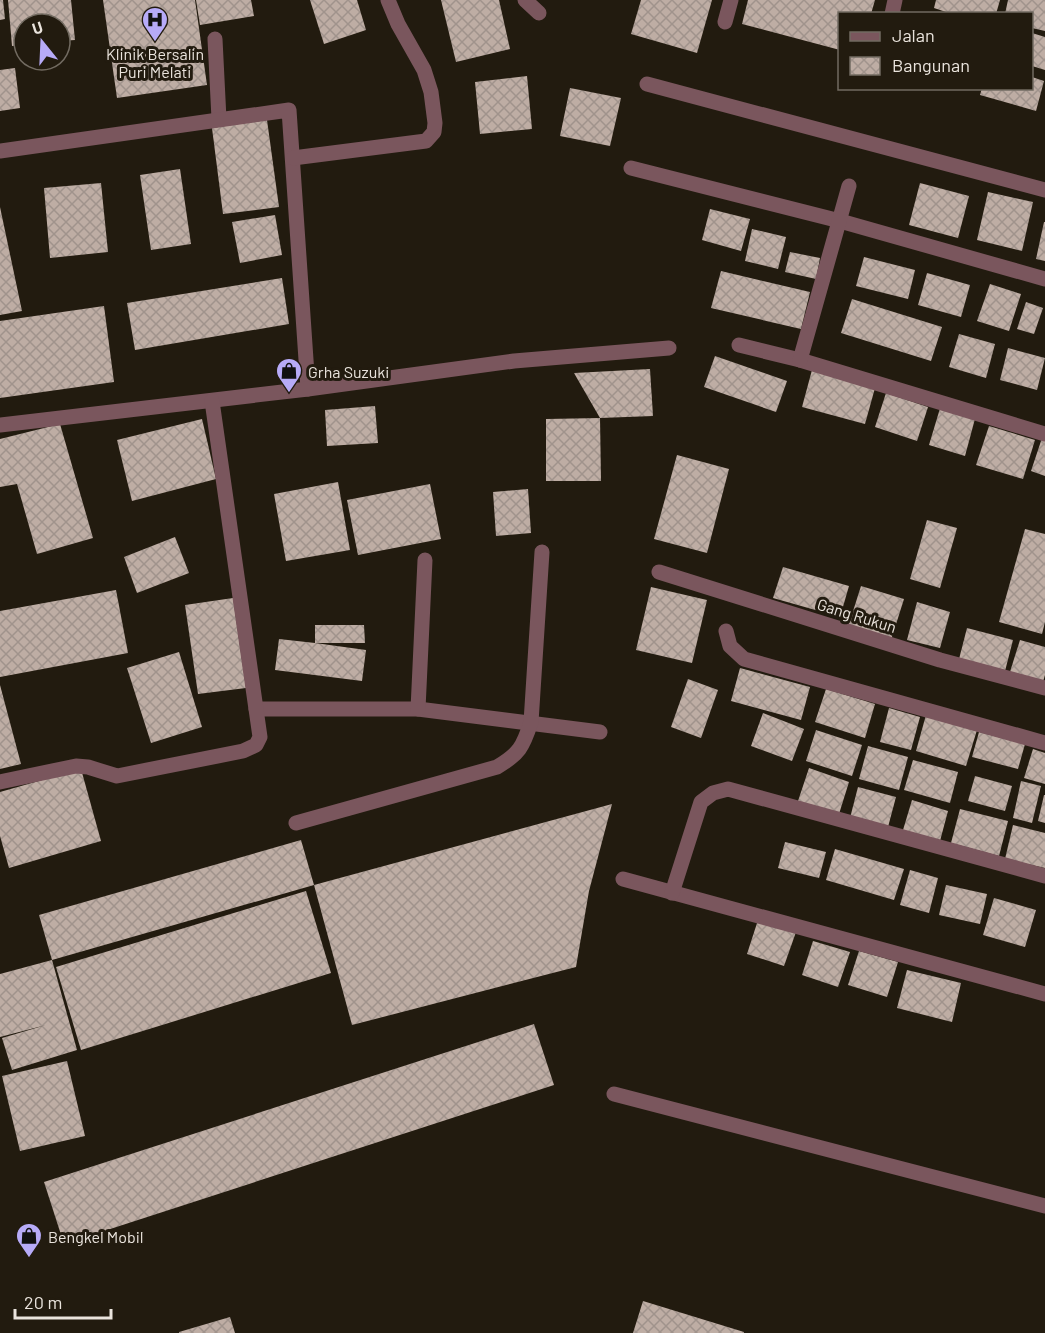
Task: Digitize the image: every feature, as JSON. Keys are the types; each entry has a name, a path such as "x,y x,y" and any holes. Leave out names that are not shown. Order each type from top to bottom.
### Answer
{"street":[{"path":"293,158 426,141 434,132 431,93 424,70 398,24 388,0"},
{"path":"525,0 540,13"},
{"path":"725,22 731,0"},
{"path":"215,39 219,119"},
{"path":"647,84 1045,190"},
{"path":"0,151 290,110 308,389"},
{"path":"631,168 840,221 1045,279"},
{"path":"800,360 849,186"},
{"path":"739,345 800,360 1045,434"},
{"path":"0,425 212,401 513,361 669,348"},
{"path":"0,782 76,766 88,767 117,776 243,751 256,745 260,737 212,401"},
{"path":"296,823 497,767 514,757 524,744 531,722 542,552"},
{"path":"418,709 425,560"},
{"name":"Gang Rukun","path":"659,572 940,660 1045,688"},
{"path":"726,632 730,646 744,659 1045,743"},
{"path":"256,709 418,709 600,732"},
{"path":"672,893 701,802 713,793 728,789 1045,876"},
{"path":"623,879 1045,994"},
{"path":"614,1094 1045,1206"}],"building":[{"path":"0,0 3,0 5,19 0,20"},
{"path":"8,0 71,0 75,40 72,40 72,12 12,12 12,46"},
{"name":"Klinik Bersalin Puri Melati","path":"103,0 195,0 207,85 117,98"},
{"path":"196,0 251,0 254,16 200,25"},
{"path":"310,0 357,0 366,30 324,44"},
{"path":"441,0 499,0 510,49 456,62"},
{"path":"641,0 712,0 697,53 631,34"},
{"path":"748,0 875,0 872,12 838,12 838,49 742,24"},
{"path":"936,0 1000,0 997,12 946,12 934,8"},
{"path":"1008,0 1045,0 1045,31 1033,28 1033,12 1005,12"},
{"path":"1033,33 1045,37 1045,70 1033,66"},
{"path":"12,68 12,72 16,72 20,108 0,111 0,70"},
{"path":"527,76 532,129 480,134 475,82"},
{"path":"1033,77 1044,81 1036,111 980,95 981,90 1033,90"},
{"path":"570,88 621,98 610,146 560,136"},
{"path":"267,120 279,207 223,214 212,128"},
{"path":"180,169 191,244 151,250 140,175"},
{"path":"101,183 108,252 50,258 44,188"},
{"path":"920,183 969,196 958,238 909,225"},
{"path":"988,192 1033,202 1022,251 977,240"},
{"path":"0,207 22,311 0,315"},
{"path":"710,209 750,219 741,251 702,240"},
{"path":"275,215 282,255 240,263 232,222"},
{"path":"1045,222 1045,261 1036,259"},
{"path":"752,229 786,237 778,269 745,261"},
{"path":"790,252 820,258 816,279 785,272"},
{"path":"864,257 915,270 908,299 856,286"},
{"path":"721,271 810,292 801,329 711,308"},
{"path":"927,273 970,285 961,317 918,305"},
{"path":"282,278 289,324 135,350 127,303"},
{"path":"990,284 1021,294 1009,331 977,321"},
{"path":"852,299 942,327 931,361 841,333"},
{"path":"1026,302 1043,308 1034,334 1017,329"},
{"path":"104,306 114,382 0,398 0,321"},
{"path":"959,334 995,344 986,378 949,367"},
{"path":"1008,348 1045,358 1037,390 1000,380"},
{"path":"715,356 787,381 776,412 704,387"},
{"path":"650,369 653,416 600,418 574,373"},
{"path":"812,370 875,388 865,424 802,407"},
{"path":"886,393 928,407 917,441 875,427"},
{"path":"941,405 976,415 965,456 929,445"},
{"path":"375,406 378,443 327,446 325,410"},
{"path":"600,418 601,481 546,481 546,419"},
{"path":"202,419 216,479 132,501 117,440"},
{"path":"60,424 93,538 37,554 17,484 0,487 0,439"},
{"path":"989,426 1035,440 1023,479 976,465"},
{"path":"1042,438 1045,439 1045,476 1031,471"},
{"path":"677,455 729,469 707,553 654,539"},
{"path":"338,482 350,550 286,561 274,494"},
{"path":"430,484 441,539 358,555 347,500"},
{"path":"528,489 531,533 496,536 493,492"},
{"path":"927,520 957,528 940,588 910,579"},
{"path":"1025,529 1045,534 1045,622 1042,634 999,622"},
{"path":"175,537 189,573 137,593 124,557"},
{"path":"783,567 849,586 840,617 773,598"},
{"path":"861,586 904,599 891,640 848,627"},
{"path":"651,587 707,600 692,663 636,650"},
{"path":"116,590 128,653 0,677 0,611"},
{"path":"233,598 246,688 198,694 185,605"},
{"path":"917,602 950,612 940,648 907,640"},
{"path":"315,625 364,625 365,643 315,643"},
{"path":"967,628 1013,640 1004,675 958,663"},
{"path":"279,639 366,650 362,681 275,670"},
{"path":"1020,640 1045,647 1045,675 1042,685 1009,675"},
{"path":"179,652 202,727 151,743 127,668"},
{"path":"740,668 810,687 801,720 731,701"},
{"path":"688,679 718,690 701,738 671,727"},
{"path":"0,685 21,764 0,769"},
{"path":"826,689 875,704 865,738 815,722"},
{"path":"889,708 920,717 911,750 880,742"},
{"path":"763,713 804,729 792,761 751,746"},
{"path":"926,715 977,730 966,766 916,751"},
{"path":"816,730 862,745 852,776 806,761"},
{"path":"979,732 1025,744 1018,769 972,757"},
{"path":"868,746 908,757 899,790 859,779"},
{"path":"1033,749 1045,753 1045,784 1024,778"},
{"path":"913,760 958,772 950,803 904,790"},
{"path":"809,768 849,782 839,814 798,801"},
{"path":"81,769 101,841 9,868 0,836 0,792"},
{"path":"975,776 1012,786 1005,811 968,801"},
{"path":"1021,781 1041,786 1032,823 1013,818"},
{"path":"858,787 896,797 888,827 850,818"},
{"path":"1045,795 1045,823 1038,821"},
{"path":"912,800 948,811 940,841 903,830"},
{"path":"612,804 589,891 576,967 352,1025 314,885"},
{"path":"960,809 1008,821 999,856 951,843"},
{"path":"1013,825 1045,833 1045,868 1005,859"},
{"path":"301,840 314,885 52,960 39,915"},
{"path":"785,842 826,852 819,878 778,868"},
{"path":"835,849 904,869 894,900 826,880"},
{"path":"910,870 938,878 929,913 900,905"},
{"path":"946,885 987,894 980,924 939,915"},
{"path":"306,891 331,973 81,1050 56,967"},
{"path":"994,898 1036,910 1025,947 983,935"},
{"path":"758,920 796,932 784,966 747,954"},
{"path":"813,941 850,952 838,987 802,975"},
{"path":"859,951 898,962 887,997 848,985"},
{"path":"52,960 77,1050 12,1070 2,1038 46,1025 0,1037 0,974"},
{"path":"907,970 961,983 952,1022 897,1008"},
{"path":"534,1024 554,1085 64,1244 44,1182"},
{"path":"67,1061 85,1136 20,1151 2,1076"},
{"path":"643,1301 744,1332 744,1333 633,1333"},
{"path":"230,1317 235,1333 179,1333 179,1332"}],"place":[{"name":"Klinik Bersalin Puri Melati","path":"155,43"},
{"name":"Grha Suzuki","path":"289,394"},
{"name":"Bengkel Mobil","path":"29,1259"}]}
